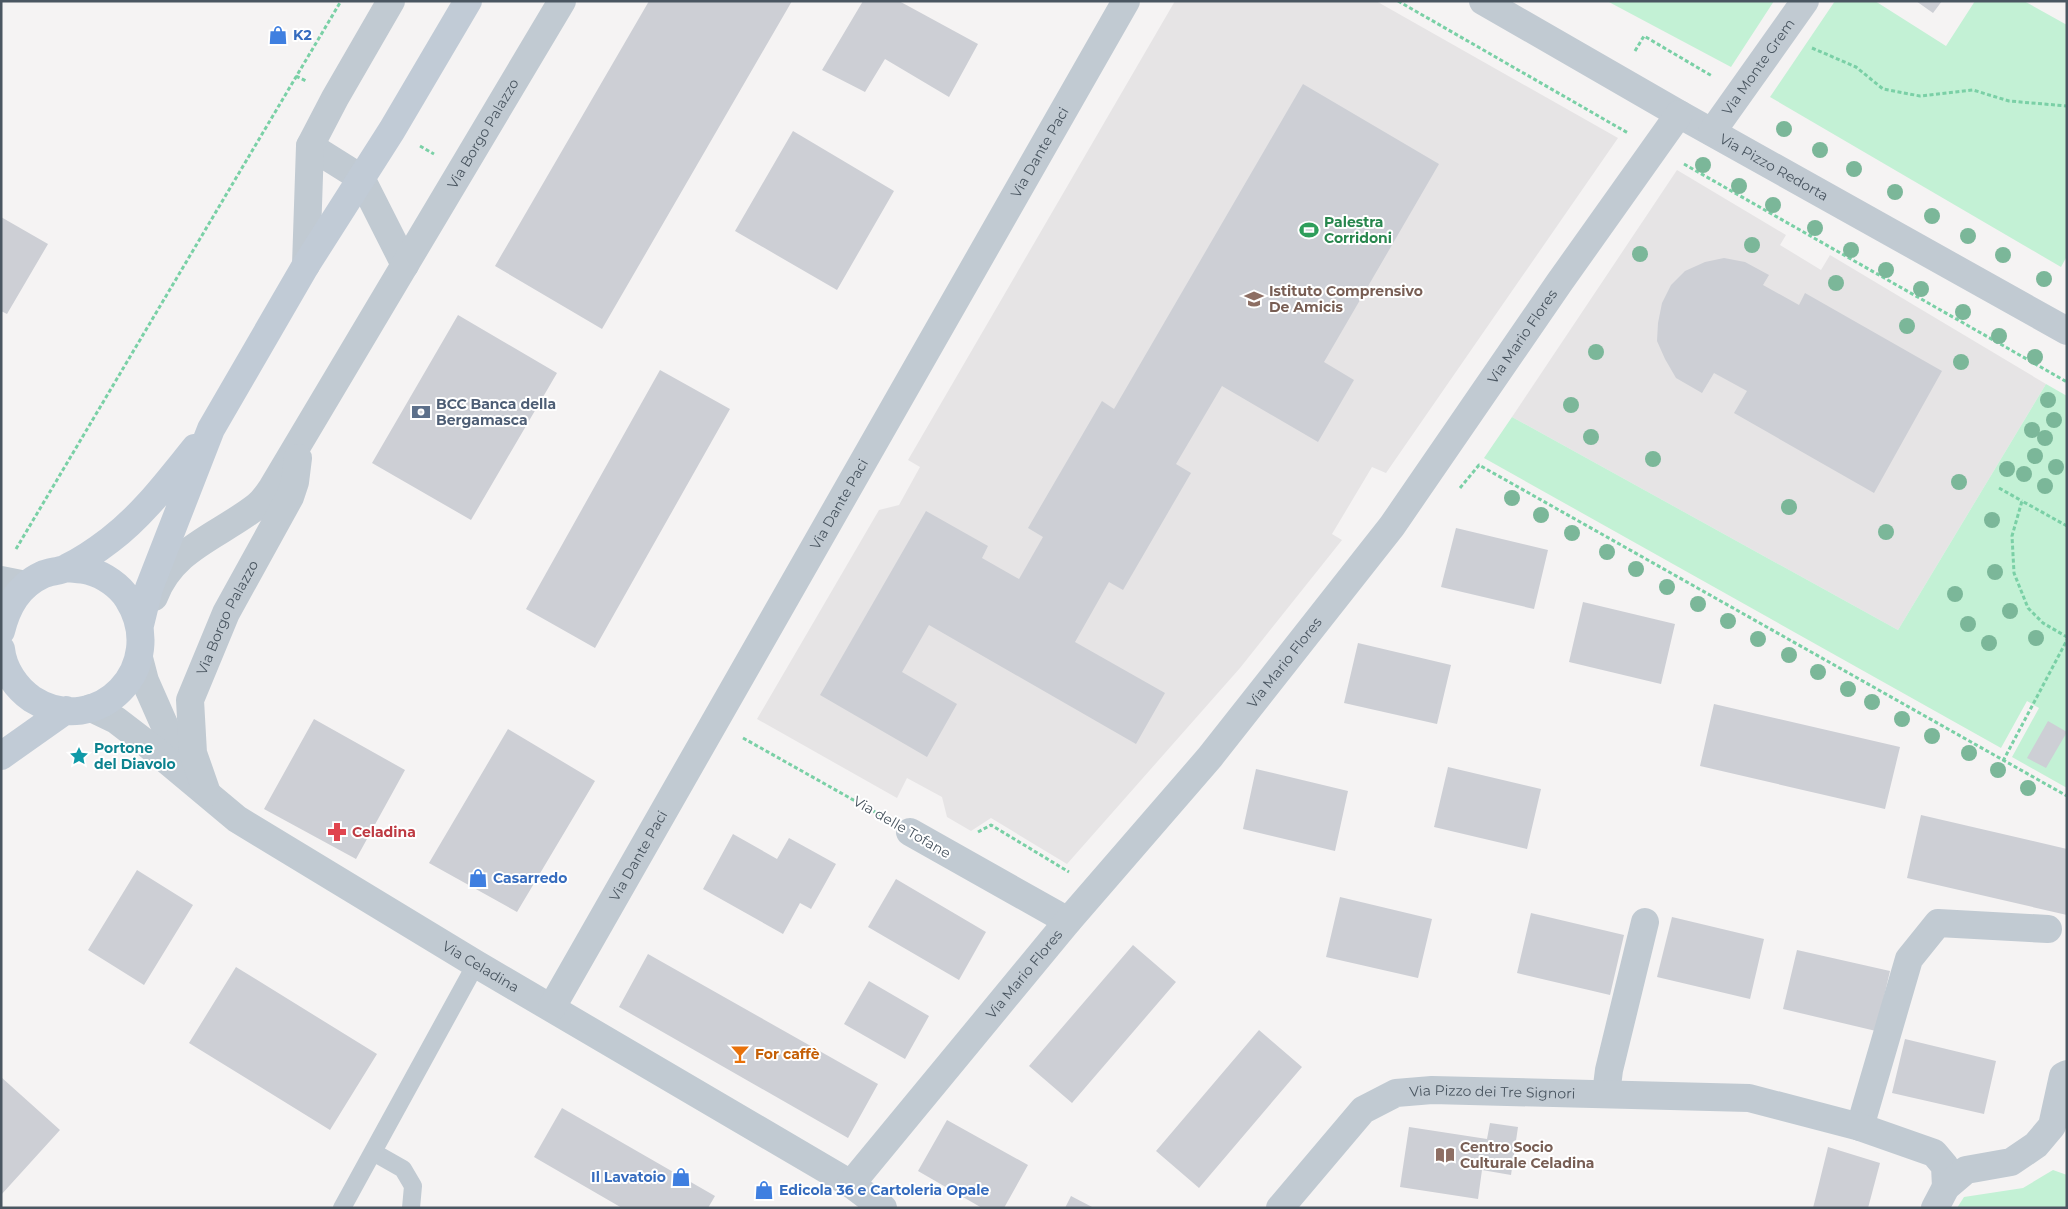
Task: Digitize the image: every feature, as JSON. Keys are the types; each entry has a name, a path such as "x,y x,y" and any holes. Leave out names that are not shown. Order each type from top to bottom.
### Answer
{"main road":[{"name":"Via Borgo Palazzo","path":"1,756 79,709 114,696 123,688 133,673 149,588 211,429 306,265 392,130 468,1"},
{"name":"Via Borgo Palazzo","path":"1,631 5,614 13,599 14,582 66,568 110,540 154,499 211,429"},
{"name":"Via Borgo Palazzo","path":"66,568 89,571 115,584 125,594 136,612 140,640"},
{"path":"3,668 28,696 50,707 79,709"}],"street":[{"name":"Via Borgo Palazzo","path":"306,265 310,146 335,98 391,1"},
{"name":"Via Borgo Palazzo","path":"198,786 145,681 140,640 156,591 168,571 182,554 259,505 272,488 562,1"},
{"name":"Via Dante Paci","path":"552,1007 1126,1"},
{"name":"Via Pizzo Redorta","path":"1483,1 1679,114 2067,330"},
{"name":"Via Monte Grem","path":"1712,132 1805,1"},
{"name":"Via Mario Flores","path":"850,1184 1068,921 1210,757 1392,526 1559,283 1679,114"},
{"path":"310,146 361,178 405,265"},
{"name":"Via Borgo Palazzo","path":"198,786 193,753 190,700 226,613 290,496 295,482 299,445"},
{"name":"Via Celadina","path":"79,709 116,720 237,819 476,964 850,1184 883,1208"},
{"name":"Via delle Tofane","path":"910,832 1068,921"},
{"path":"1606,1094 1609,1070 1645,922"},
{"path":"1860,1127 1909,959 1938,923 2048,929"},
{"path":"1941,1197 1966,1170 2011,1162 2036,1145 2052,1126 2066,1070"},
{"name":"Via Pizzo dei Tre Signori","path":"1280,1208 1363,1110 1396,1093 1432,1090 1749,1098 1860,1127 1934,1153 1945,1166 1941,1197"}],"lane":[{"path":"342,1208 476,964"},
{"path":"373,1152 402,1169 413,1186 412,1208"}],"path":[{"path":"15,551 341,1"},
{"path":"1398,1 2067,382"},
{"path":"1618,79 1644,36 1719,80"},
{"path":"1806,45 1856,67 1883,89 1920,96 1974,90 2009,101 2067,106"},
{"path":"1455,495 1479,465 2067,796"},
{"path":"1999,488 2067,526"},
{"path":"2003,761 2067,639 2043,623 2028,608 2014,573 2012,536 2022,501"},
{"name":"Via delle Tofane","path":"736,734 910,832"},
{"path":"974,834 991,825 1071,873"}],"shaded area":[{"name":"Istituto Comprensivo De Amicis","path":"1175,1 1376,1 1618,138 1386,473 1372,467 1332,534 1342,540 1240,668 1067,864 991,818 971,831 947,817 942,797 907,778 897,798 757,719 879,510 899,505 920,467 908,460"},
{"path":"1677,170 1786,235 1780,245 1821,270 1830,255 2046,384 1898,630 1512,417"}],"green space":[{"path":"1607,1 1774,1 1731,67"},
{"path":"1835,1 1875,1 1946,46 1975,1 2024,1 2067,25 2067,256 2061,267 1770,97"},
{"path":"2046,384 2067,396 2067,788 2012,757 2039,708 2027,701 2001,748 1484,458 1512,417 1898,630"},
{"path":"2053,1170 2067,1175 2067,1208 1957,1208 1964,1197 2023,1188"}],"building":[{"path":"649,1 792,1 602,329 495,266"},
{"path":"863,1 899,1 978,44 949,97 885,59 865,92 822,70"},
{"path":"1916,1 1942,1 1933,13"},
{"path":"1303,84 1439,164 1324,362 1354,380 1318,442 1222,386 1176,464 1191,473 1123,590 1109,582 1075,642 1165,693 1136,744 929,625 902,672 957,704 927,757 820,695 926,511 988,546 982,558 1019,579 1043,537 1028,528 1102,401 1114,409"},
{"path":"793,131 894,191 837,290 735,231"},
{"path":"1,217 48,244 7,314 1,311"},
{"path":"1724,258 1745,262 1769,275 1763,285 1799,305 1805,293 1942,371 1874,493 1734,413 1747,391 1714,373 1702,393 1676,378 1657,341 1662,303 1671,285 1685,271 1705,262"},
{"path":"458,315 557,373 471,520 372,463"},
{"path":"660,370 730,409 595,648 526,609"},
{"path":"1456,528 1548,550 1534,609 1441,587"},
{"path":"1583,602 1675,624 1661,684 1569,662"},
{"path":"1358,643 1451,665 1437,724 1344,703"},
{"path":"1714,704 1900,747 1885,809 1700,766"},
{"path":"314,719 405,770 356,859 264,809"},
{"path":"2048,721 2067,732 2046,768 2027,758"},
{"path":"508,729 595,781 517,912 429,863"},
{"path":"1448,767 1541,789 1527,849 1434,827"},
{"path":"1256,769 1348,791 1335,851 1243,829"},
{"path":"1921,815 2067,849 2067,915 1907,878"},
{"path":"733,834 777,859 789,838 836,864 811,909 800,903 783,934 703,889"},
{"path":"137,870 193,905 144,985 88,950"},
{"path":"896,879 986,932 959,980 868,927"},
{"path":"1340,897 1432,919 1418,978 1326,957"},
{"path":"1531,913 1624,935 1610,995 1517,973"},
{"path":"1672,917 1764,939 1750,999 1657,977"},
{"path":"1133,945 1176,982 1072,1103 1029,1066"},
{"path":"1797,950 1890,971 1876,1031 1783,1009"},
{"path":"648,954 878,1084 848,1138 619,1007"},
{"path":"236,967 377,1054 330,1130 189,1043"},
{"path":"869,981 929,1016 905,1059 844,1024"},
{"path":"1259,1030 1302,1067 1199,1188 1156,1151"},
{"path":"1905,1039 1996,1061 1984,1114 1892,1093"},
{"path":"1,1077 60,1130 1,1195"},
{"path":"562,1108 715,1196 708,1208 622,1208 534,1157"},
{"path":"947,1120 1028,1165 1004,1208 982,1208 918,1171"},
{"name":"Centro Socio Culturale Celadina","path":"1490,1123 1518,1127 1511,1175 1482,1170 1478,1199 1400,1187 1409,1127 1487,1139"},
{"path":"1828,1147 1880,1163 1868,1208 1813,1208"},
{"path":"1071,1196 1094,1208 1065,1208"}],"place":[{"name":"K2","path":"278,35"},
{"name":"Palestra Corridoni","path":"1309,230"},
{"name":"Istituto Comprensivo De Amicis","path":"1254,299"},
{"name":"BCC Banca della Bergamasca","path":"421,412"},
{"name":"Portone del Diavolo","path":"79,756"},
{"name":"Celadina","path":"337,832"},
{"name":"Casarredo","path":"478,878"},
{"name":"For caffè","path":"740,1054"},
{"name":"Centro Socio Culturale Celadina","path":"1445,1155"},
{"name":"Il Lavatoio","path":"681,1177"},
{"name":"Edicola 36 e Cartoleria Opale","path":"764,1190"}]}
